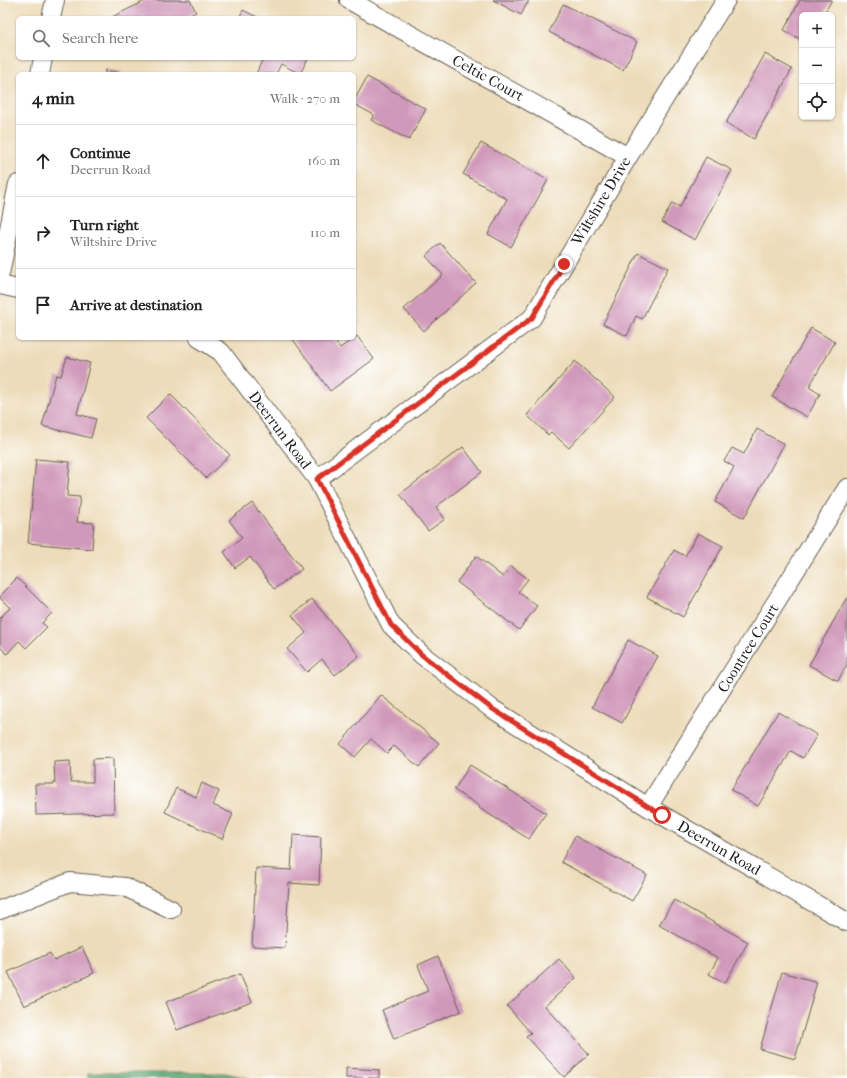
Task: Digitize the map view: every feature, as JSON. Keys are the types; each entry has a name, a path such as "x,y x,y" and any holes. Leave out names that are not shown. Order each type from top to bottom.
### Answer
{"street":[{"path":"51,16 55,0"},
{"name":"Celtic Court","path":"349,0 628,157"},
{"name":"Wiltshire Drive","path":"317,479 532,318 628,157 726,0"},
{"path":"40,72 43,60"},
{"path":"0,274 16,194"},
{"path":"0,286 16,289"},
{"name":"Deerrun Road","path":"202,340 221,352 317,479 391,625 422,655 491,708 648,807 847,922"},
{"name":"Coontree Court","path":"648,807 847,488"},
{"path":"0,910 70,882 125,887 171,909"}],"green space":[{"path":"88,1073 225,1073 248,1078 88,1078"}],"building":[{"path":"147,0 190,0 196,12 188,16 114,16"},
{"path":"493,0 529,0 521,15"},
{"path":"800,0 832,0 825,12 799,12 799,38 784,30"},
{"path":"563,4 637,42 623,70 549,32"},
{"path":"243,10 255,16 240,16"},
{"path":"765,54 792,69 754,139 726,123"},
{"path":"262,60 307,60 301,72 296,72 281,64 277,72 257,72"},
{"path":"106,70 117,72 106,72"},
{"path":"367,77 426,109 409,140 371,120 374,115 356,105 356,97"},
{"path":"481,143 548,180 511,247 488,234 507,199 463,174"},
{"path":"706,157 732,170 695,240 662,222 672,203 680,207"},
{"path":"440,243 476,283 424,331 404,309 443,275 426,256"},
{"path":"638,253 668,268 642,319 636,316 627,336 603,324"},
{"path":"811,328 835,342 809,387 820,394 807,417 772,397"},
{"path":"357,336 374,359 330,391 293,340 334,340 340,348 351,340 356,340"},
{"path":"67,357 90,363 77,414 96,419 91,438 42,426 56,375 61,376"},
{"path":"575,361 615,397 569,448 551,432 548,435 527,415"},
{"path":"170,394 230,455 206,478 146,418"},
{"path":"757,429 784,444 744,518 715,502 734,467 724,461 732,448 744,454"},
{"path":"463,447 482,472 436,507 445,519 428,531 400,494"},
{"path":"36,459 70,462 67,496 80,497 77,522 94,523 92,549 28,543"},
{"path":"252,503 302,569 274,589 250,557 235,568 224,552 242,538 229,520"},
{"path":"698,533 723,546 683,617 647,597 674,550 685,556"},
{"path":"476,556 503,577 511,566 528,579 518,592 537,606 519,630 457,582"},
{"path":"17,578 52,613 42,623 47,627 26,648 19,641 7,654 0,647 0,618 10,608 0,598 0,595"},
{"path":"847,597 847,664 838,681 809,665"},
{"path":"312,599 359,656 335,675 322,659 307,672 287,649 306,633 292,615"},
{"path":"628,640 658,656 622,723 592,707"},
{"path":"381,695 439,743 419,767 394,746 387,753 371,739 355,757 340,744"},
{"path":"778,712 817,735 803,758 791,751 758,806 731,790"},
{"path":"113,758 114,813 36,815 35,784 55,784 54,762 70,761 71,782 93,782 93,759"},
{"path":"470,765 546,813 529,839 479,808 480,806 454,790"},
{"path":"202,783 219,791 213,805 233,814 222,839 165,812 176,788 196,797"},
{"path":"293,835 321,837 319,885 289,883 285,948 252,946 256,868 291,870"},
{"path":"575,836 647,875 632,901 561,862"},
{"path":"674,900 748,942 725,983 709,974 718,958 659,925"},
{"path":"82,947 94,973 24,1006 8,972 50,953 54,960"},
{"path":"438,956 461,1011 394,1039 382,1010 428,991 418,965"},
{"path":"559,959 576,978 545,1006 589,1054 564,1077 526,1036 531,1033 507,1006"},
{"path":"782,972 817,982 795,1059 760,1049"},
{"path":"240,974 252,1002 177,1030 166,1002"},
{"path":"346,1068 379,1070 379,1078 346,1078"}],"route":[{"path":"564,264 532,318 317,479 391,625 422,655 491,708 662,815"}]}
